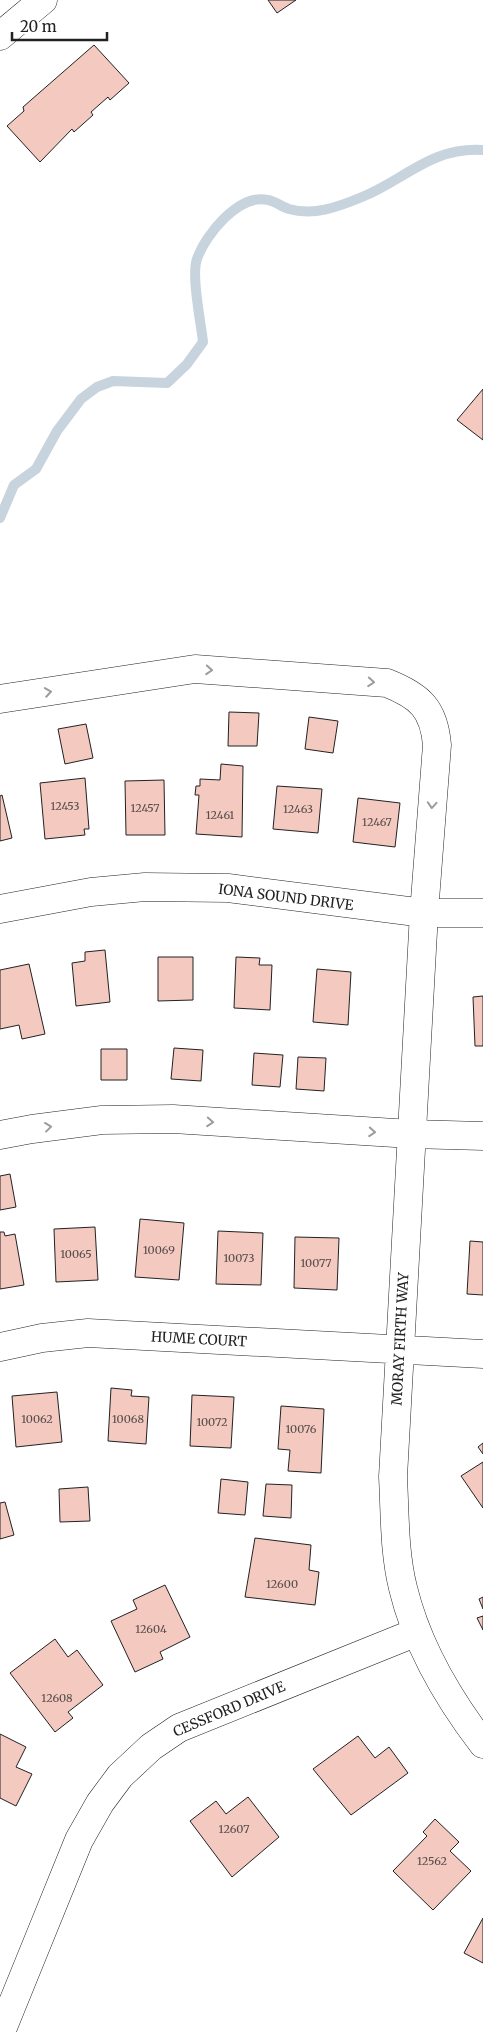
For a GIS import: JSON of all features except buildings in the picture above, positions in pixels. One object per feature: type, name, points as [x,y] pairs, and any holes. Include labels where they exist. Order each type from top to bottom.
[{"type":"street","points":[[0,36],[42,0]]},
{"type":"street","name":"MORAY FIRTH WAY","points":[[0,699],[195,670],[388,683],[408,692],[425,706],[435,725],[437,745],[424,913],[393,1478],[396,1552],[403,1588],[417,1632],[429,1660],[455,1708],[483,1744]]},
{"type":"street","name":"IONA SOUND DRIVE","points":[[0,909],[91,892],[146,887],[228,888],[424,913],[483,913]]},
{"type":"street","points":[[0,1135],[32,1128],[102,1120],[164,1119],[412,1134],[483,1136]]},
{"type":"street","name":"HUME COURT","points":[[0,1347],[42,1338],[88,1333],[483,1354]]},
{"type":"street","name":"CESSFORD DRIVE","points":[[1,2032],[79,1840],[100,1803],[126,1770],[151,1747],[179,1728],[417,1632]]},
{"type":"waterway","points":[[0,518],[14,485],[36,469],[57,431],[81,399],[97,387],[113,381],[167,383],[187,364],[203,342],[195,276],[197,259],[201,249],[215,228],[235,209],[257,200],[268,200],[298,211],[317,211],[335,207],[377,190],[419,166],[449,153],[465,150],[483,150]]}]
